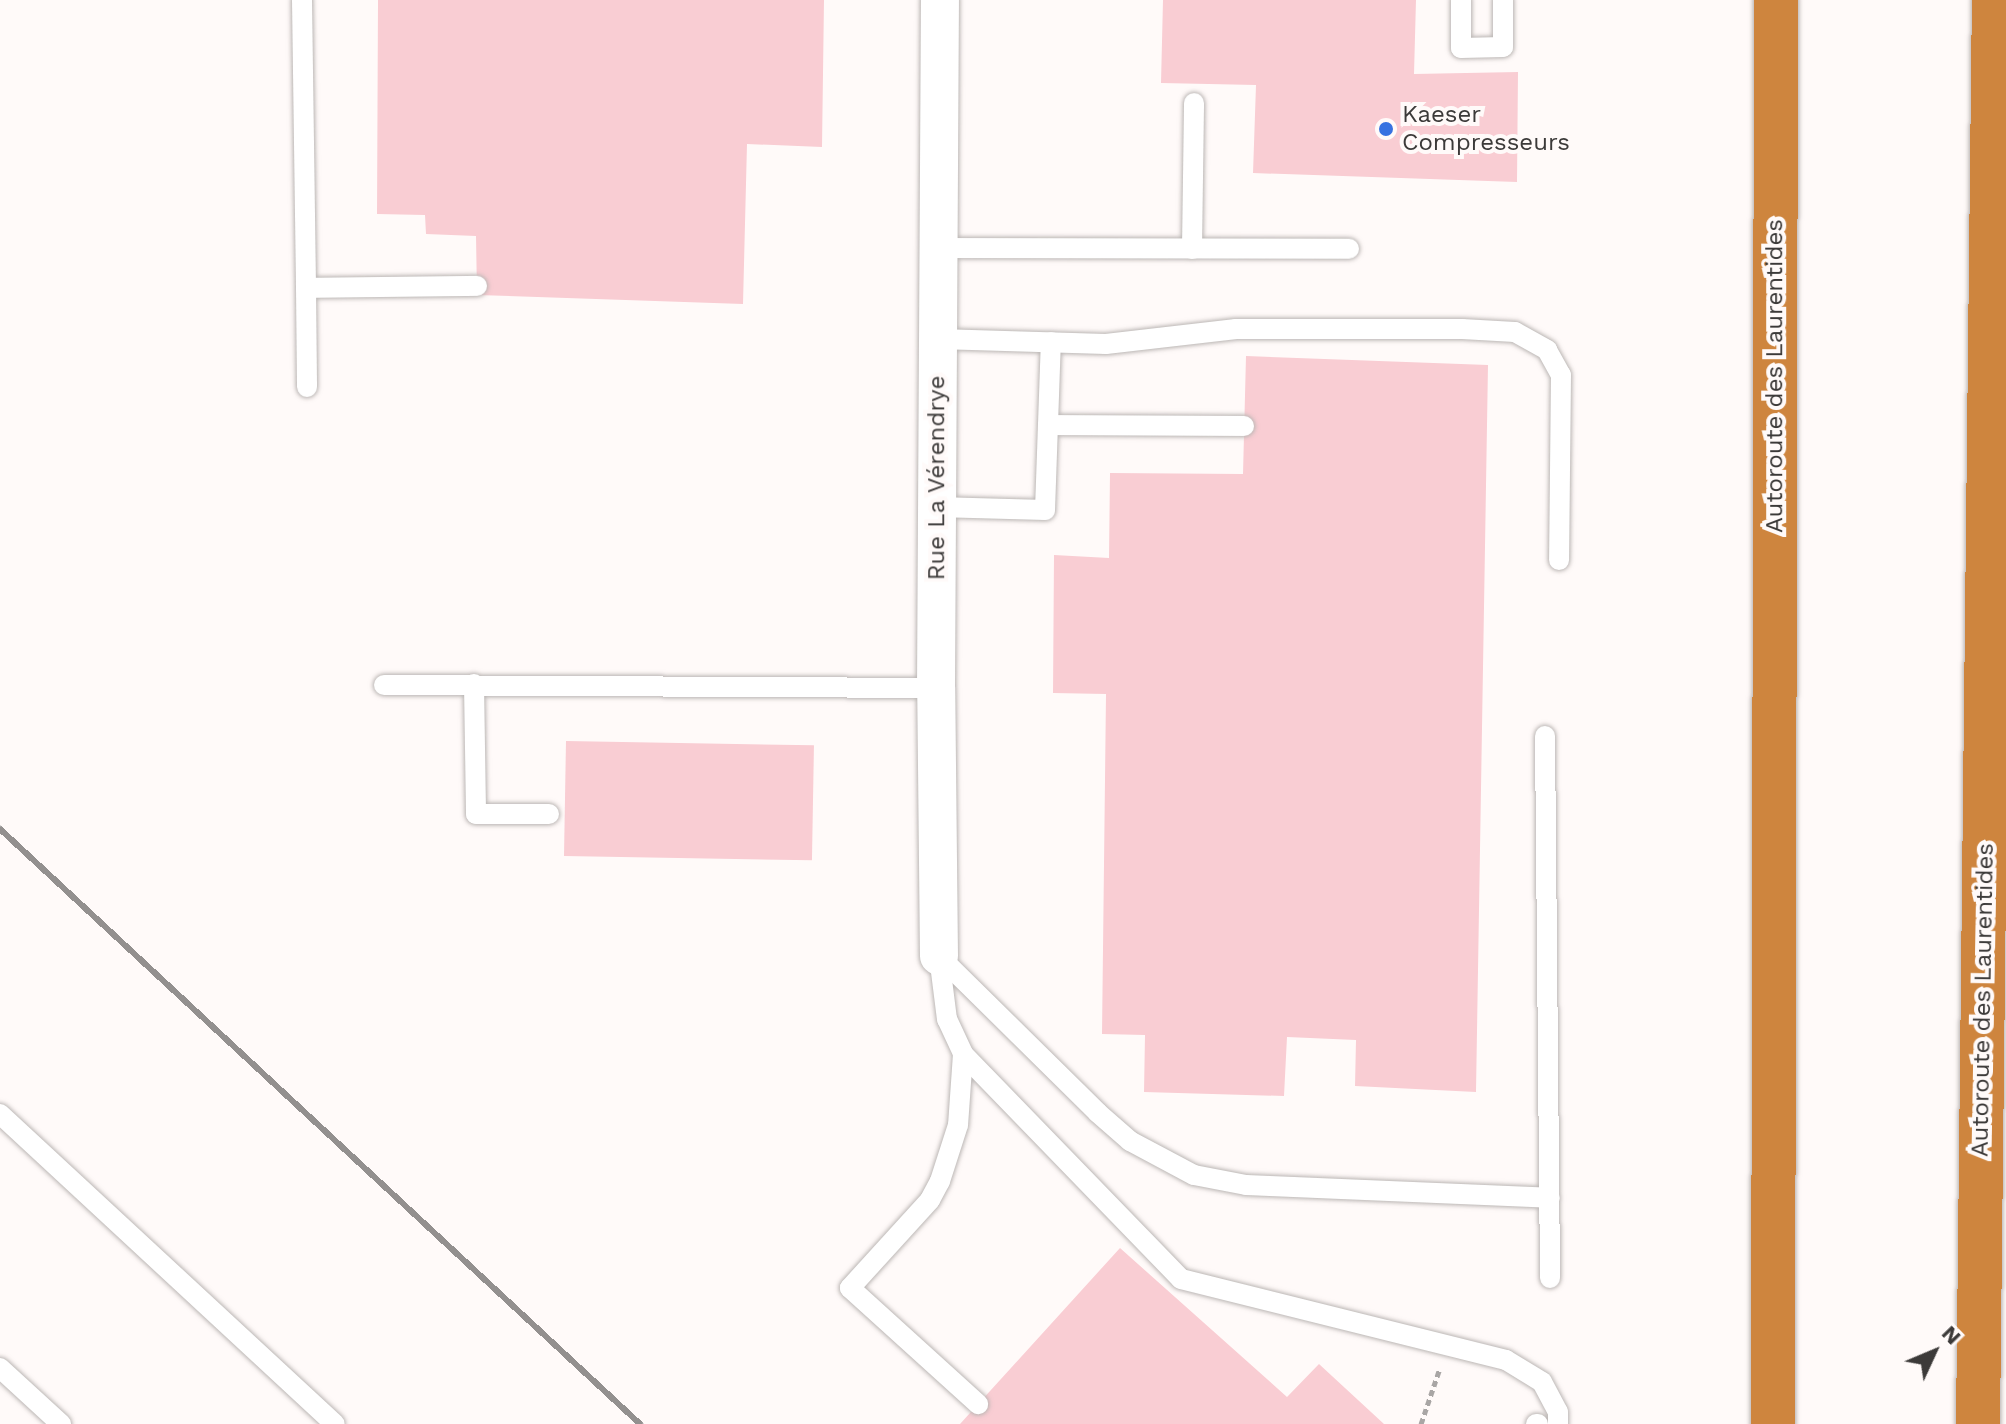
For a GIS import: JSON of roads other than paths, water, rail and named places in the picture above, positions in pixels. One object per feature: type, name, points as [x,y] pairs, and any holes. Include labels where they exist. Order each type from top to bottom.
[{"type":"highway","name":"Autoroute des Laurentides","points":[[1773,1424],[1776,0]]},
{"type":"highway","name":"Autoroute des Laurentides","points":[[1978,1424],[1994,0]]},
{"type":"street","name":"Rue La Vérendrye","points":[[939,956],[936,688],[940,0]]},
{"type":"lane","points":[[302,0],[307,387]]},
{"type":"lane","points":[[1461,0],[1461,48],[1503,47],[1503,0]]},
{"type":"lane","points":[[1192,249],[1194,103]]},
{"type":"lane","points":[[939,248],[1349,249]]},
{"type":"lane","points":[[306,288],[477,286]]},
{"type":"lane","points":[[938,339],[1106,344],[1236,329],[1462,329],[1515,332],[1547,350],[1561,375],[1559,560]]},
{"type":"lane","points":[[937,507],[1045,510],[1051,342]]},
{"type":"lane","points":[[1048,425],[1244,426]]},
{"type":"lane","points":[[474,684],[476,814],[549,814]]},
{"type":"lane","points":[[384,685],[936,688]]},
{"type":"lane","points":[[1545,736],[1550,1278]]},
{"type":"lane","points":[[939,956],[947,1019],[963,1054],[1181,1279],[1506,1360],[1542,1382],[1558,1412],[1558,1424]]},
{"type":"lane","points":[[939,956],[1130,1141],[1194,1175],[1246,1185],[1550,1198]]},
{"type":"lane","points":[[963,1054],[958,1125],[940,1181],[930,1200],[850,1288],[978,1404]]},
{"type":"lane","points":[[0,1114],[335,1424]]},
{"type":"lane","points":[[0,1368],[61,1424]]},
{"type":"railway","points":[[0,829],[640,1424]]},
{"type":"place","name":"Kaeser Compresseurs","points":[[1386,129]]}]
